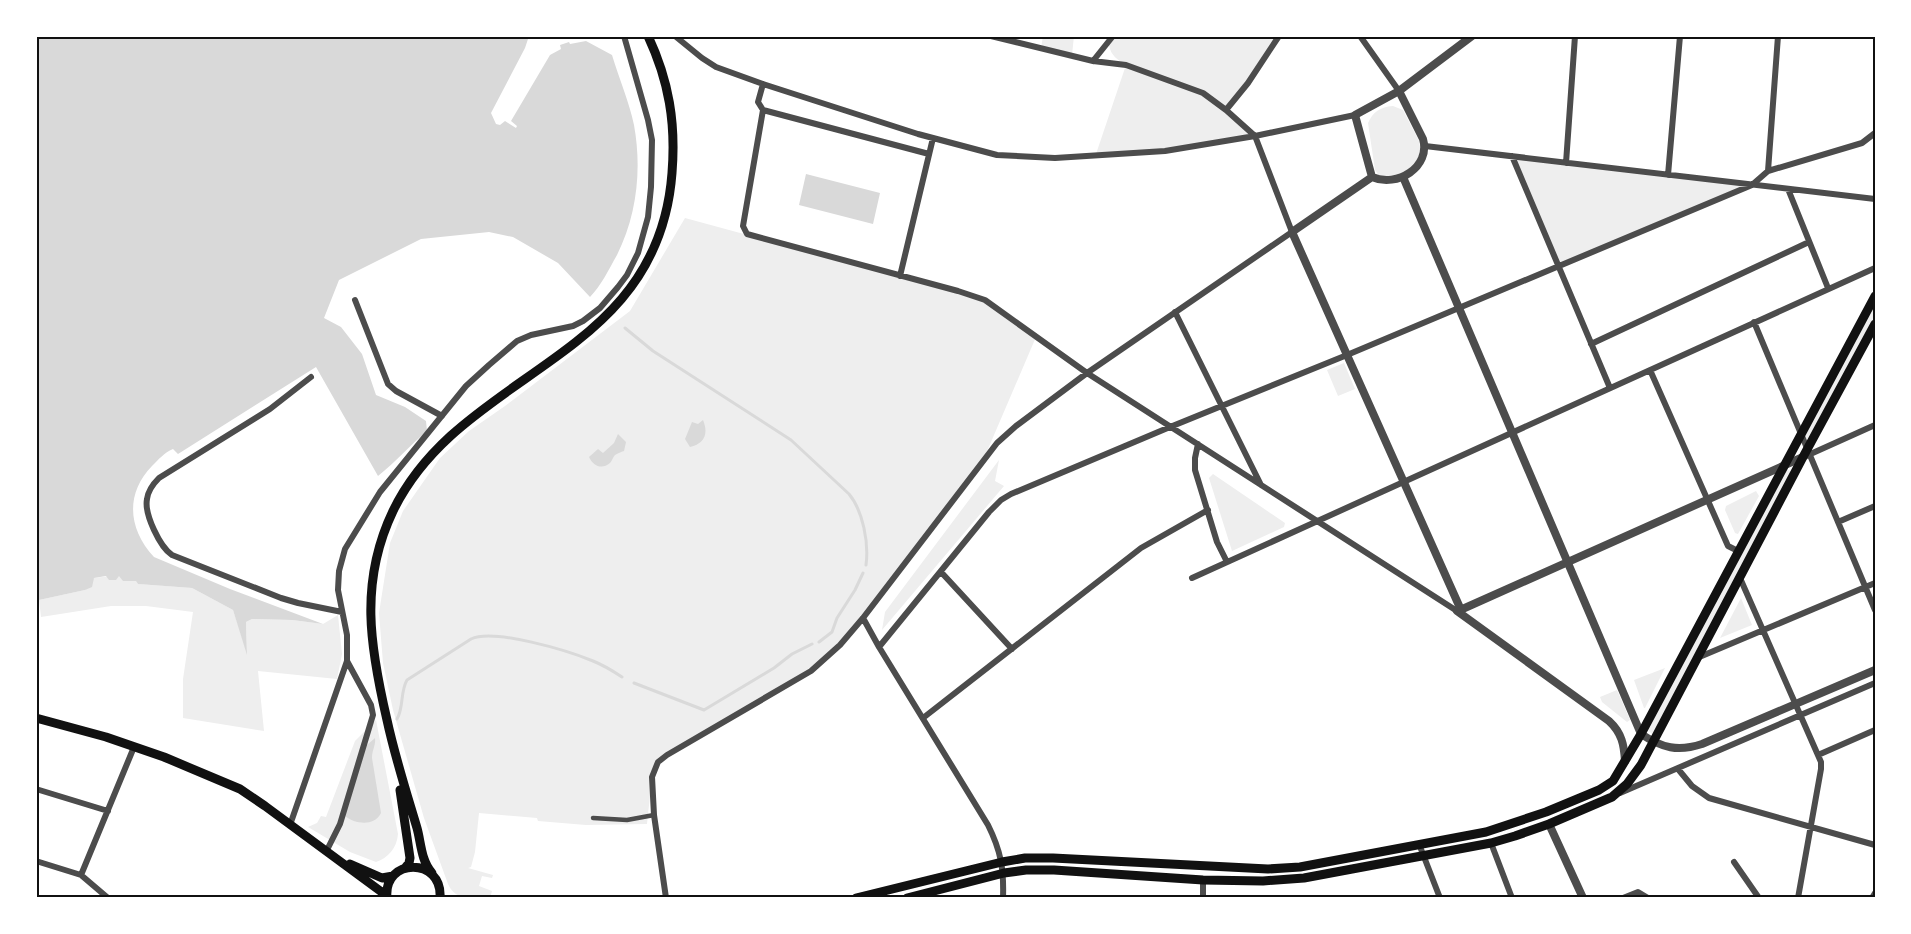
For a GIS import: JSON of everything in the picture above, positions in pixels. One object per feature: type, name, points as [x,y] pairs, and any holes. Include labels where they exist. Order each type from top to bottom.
[{"type":"main road","points":[[329,854],[382,878],[393,876],[405,868],[410,858],[397,767],[376,670],[371,632],[372,584],[376,558],[393,512],[409,484],[444,442],[564,352],[598,325],[616,307],[637,278],[658,236],[671,183],[672,120],[659,60],[648,36]]},
{"type":"main road","points":[[856,898],[1025,858],[1268,869],[1300,867],[1486,832],[1546,812],[1607,786],[1617,776],[1641,734],[1875,296]]},
{"type":"main road","points":[[908,898],[1004,873],[1026,870],[1203,880],[1263,881],[1304,878],[1491,843],[1549,824],[1612,797],[1631,780],[1653,742],[1875,324]]},
{"type":"main road","points":[[36,718],[106,737],[240,789],[383,893],[386,898]]},
{"type":"main road","points":[[397,767],[426,866],[439,885],[441,896]]},
{"type":"main road","points":[[405,868],[419,867],[432,873]]},
{"type":"main road","points":[[386,898],[387,888],[393,876]]},
{"type":"street","points":[[290,825],[347,661],[347,635],[338,590],[345,549],[380,492],[466,386],[517,340],[573,326],[593,314],[627,275],[638,253],[649,209],[652,140],[624,36]]},
{"type":"street","points":[[675,36],[708,62],[763,84],[933,138],[997,154],[1055,158],[1165,151],[1255,136],[1355,115],[1399,91],[1472,36]]},
{"type":"street","points":[[991,36],[1093,61],[1126,65],[1203,93],[1255,136],[1292,232],[1459,611]]},
{"type":"street","points":[[1093,61],[1113,36]]},
{"type":"street","points":[[1226,110],[1248,83],[1279,36]]},
{"type":"street","points":[[666,898],[654,815],[652,777],[658,762],[667,754],[811,671],[840,645],[997,443],[1016,426],[1086,373],[1372,177],[1387,180],[1403,177],[1418,165],[1424,154],[1423,138],[1399,91],[1360,36]]},
{"type":"street","points":[[1566,163],[1575,36]]},
{"type":"street","points":[[1668,175],[1680,36]]},
{"type":"street","points":[[1768,171],[1778,36]]},
{"type":"street","points":[[763,84],[758,102],[763,110],[742,226],[747,234],[985,300],[1086,373],[1459,611],[1609,721],[1621,736],[1625,763]]},
{"type":"street","points":[[763,110],[929,154]]},
{"type":"street","points":[[1355,115],[1372,177]]},
{"type":"street","points":[[879,647],[1001,500],[1011,494],[1752,185],[1768,171],[1862,143],[1875,133]]},
{"type":"street","points":[[900,276],[933,138]]},
{"type":"street","points":[[1425,146],[1875,199]]},
{"type":"street","points":[[1512,156],[1610,388]]},
{"type":"street","points":[[1403,177],[1641,734],[1653,742],[1670,748],[1689,748],[1875,670]]},
{"type":"street","points":[[1788,189],[1828,288]]},
{"type":"street","points":[[1591,344],[1809,242]]},
{"type":"street","points":[[1192,578],[1875,268]]},
{"type":"street","points":[[355,300],[388,384],[396,391],[442,416]]},
{"type":"street","points":[[1175,312],[1262,485]]},
{"type":"street","points":[[1754,322],[1801,434],[1806,453],[1875,610]]},
{"type":"street","points":[[1650,370],[1728,546],[1738,551]]},
{"type":"street","points":[[311,377],[270,409],[159,478],[151,486],[147,498],[148,514],[162,545],[172,555],[282,598],[342,612]]},
{"type":"street","points":[[1459,611],[1783,466],[1806,453],[1875,425]]},
{"type":"street","points":[[1198,444],[1195,470],[1217,542],[1227,562]]},
{"type":"street","points":[[1838,522],[1875,506]]},
{"type":"street","points":[[923,718],[1141,548],[1208,510]]},
{"type":"street","points":[[941,572],[1012,649]]},
{"type":"street","points":[[1739,578],[1818,755],[1821,769],[1798,898]]},
{"type":"street","points":[[1697,658],[1875,583]]},
{"type":"street","points":[[863,618],[998,844],[1004,873],[1003,898]]},
{"type":"street","points":[[329,854],[373,716],[371,705],[347,661]]},
{"type":"street","points":[[1612,797],[1875,683]]},
{"type":"street","points":[[1818,755],[1875,730]]},
{"type":"street","points":[[81,875],[134,747]]},
{"type":"street","points":[[1678,769],[1692,786],[1709,798],[1875,845]]},
{"type":"street","points":[[36,789],[108,811]]},
{"type":"street","points":[[593,818],[627,820],[654,815]]},
{"type":"street","points":[[1549,824],[1583,898]]},
{"type":"street","points":[[1491,843],[1512,898]]},
{"type":"street","points":[[1419,844],[1440,898]]},
{"type":"street","points":[[36,861],[81,875],[108,898]]},
{"type":"street","points":[[1734,862],[1758,898]]},
{"type":"street","points":[[1203,880],[1203,898]]},
{"type":"street","points":[[1623,898],[1638,892],[1648,898]]},
{"type":"street","points":[[1872,898],[1875,893]]},
{"type":"shaded area","points":[[36,36],[529,36],[491,113],[496,124],[500,125],[505,121],[516,128],[517,126],[511,121],[550,55],[561,49],[560,45],[586,41],[612,55],[634,125],[638,158],[636,192],[624,240],[605,277],[590,297],[558,263],[513,237],[489,232],[421,239],[339,280],[324,318],[341,327],[362,354],[376,395],[405,407],[426,421],[427,431],[385,471],[378,476],[316,367],[178,454],[173,449],[167,452],[152,466],[137,488],[133,512],[135,523],[145,546],[154,557],[323,624],[292,620],[252,619],[246,622],[247,655],[233,610],[192,588],[138,584],[136,581],[123,581],[119,576],[116,580],[109,580],[106,576],[94,578],[92,587],[85,590],[39,600],[36,597]]},
{"type":"shaded area","points":[[1043,36],[1074,36],[1072,55],[1041,48]]},
{"type":"shaded area","points":[[1117,36],[1138,36],[1143,39],[1156,36],[1279,36],[1226,110],[1255,136],[1165,151],[1095,157],[1126,65],[1115,57],[1110,49],[1109,45]]},
{"type":"shaded area","points":[[1393,106],[1403,110],[1419,141],[1421,154],[1412,169],[1397,177],[1380,177],[1375,170],[1368,123],[1378,111]]},
{"type":"shaded area","points":[[1512,156],[1752,185],[1558,266]]},
{"type":"shaded area","points":[[806,174],[880,193],[873,224],[799,205]]},
{"type":"shaded area","points":[[685,218],[985,300],[1036,337],[982,463],[863,618],[811,671],[658,762],[652,777],[647,824],[586,825],[479,813],[475,852],[471,867],[468,868],[493,875],[492,878],[482,876],[479,886],[492,891],[490,898],[466,898],[456,894],[448,884],[424,818],[393,710],[383,663],[379,613],[390,543],[403,511],[440,458],[469,431],[630,311]]},
{"type":"shaded area","points":[[1875,296],[1875,324],[1806,441],[1802,438]]},
{"type":"shaded area","points":[[1344,363],[1355,389],[1338,396],[1327,370]]},
{"type":"shaded area","points":[[703,420],[704,438],[690,447],[685,439],[692,422],[698,424]]},
{"type":"shaded area","points":[[618,434],[626,442],[624,451],[615,455],[607,465],[601,467],[595,465],[589,457],[598,449],[603,453],[614,443]]},
{"type":"shaded area","points":[[999,460],[995,481],[1004,486],[882,630],[885,612]]},
{"type":"shaded area","points":[[1785,468],[1790,471],[1791,479],[1653,735],[1645,727]]},
{"type":"shaded area","points":[[1213,474],[1285,523],[1284,527],[1232,551],[1209,478]]},
{"type":"shaded area","points":[[1756,491],[1759,496],[1738,534],[1735,533],[1725,510],[1726,506]]},
{"type":"shaded area","points":[[119,575],[136,580],[138,584],[192,588],[233,610],[247,652],[246,622],[252,619],[292,620],[323,624],[338,615],[342,654],[337,679],[258,671],[264,731],[183,718],[183,679],[193,612],[146,606],[111,606],[41,617],[39,600],[85,590],[94,578]]},
{"type":"shaded area","points":[[1741,598],[1752,625],[1720,638]]},
{"type":"shaded area","points":[[1665,668],[1645,708],[1644,708],[1634,680]]},
{"type":"shaded area","points":[[1617,690],[1630,720],[1627,722],[1602,702],[1600,697]]},
{"type":"shaded area","points":[[376,720],[398,834],[391,852],[376,862],[350,852],[308,827],[317,823],[321,816],[326,817],[355,741]]},
{"type":"shaded area","points":[[375,738],[372,758],[381,813],[374,820],[364,823],[345,816],[363,745],[367,745]]},
{"type":"waterway","points":[[625,328],[653,351],[791,440],[849,494],[858,509],[864,528],[867,547],[866,565]]},
{"type":"waterway","points":[[819,642],[832,632],[837,618],[863,573]]},
{"type":"waterway","points":[[397,719],[407,680],[471,639],[482,636],[513,638],[550,647],[593,661],[622,677]]},
{"type":"waterway","points":[[634,683],[704,710],[774,668],[792,654],[812,644]]}]
